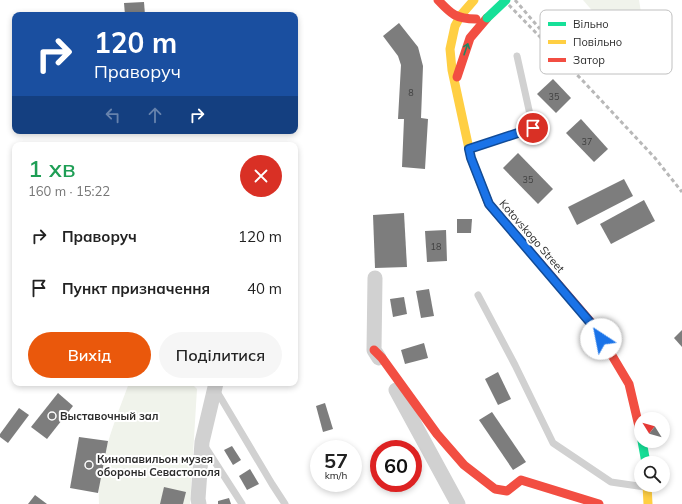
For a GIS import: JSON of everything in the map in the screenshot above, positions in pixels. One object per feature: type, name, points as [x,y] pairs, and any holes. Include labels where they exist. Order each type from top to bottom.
[{"type":"main road","points":[[432,0],[446,22],[452,38]]},
{"type":"main road","points":[[438,0],[452,15],[459,19],[487,18]]},
{"type":"main road","points":[[452,38],[459,19],[474,0]]},
{"type":"main road","points":[[454,84],[470,38],[487,18],[506,0]]},
{"type":"main road","name":"Kotovskogo Street","points":[[452,38],[450,60],[454,84],[471,158],[489,204],[594,327],[629,384],[636,412]]},
{"type":"main road","points":[[374,350],[382,358],[437,434],[464,465],[495,489],[507,491],[521,480],[599,504]]},
{"type":"main road","points":[[647,492],[648,504]]},
{"type":"street","points":[[375,278],[374,350],[458,504]]},
{"type":"street","points":[[199,504],[198,499],[202,442],[215,386]]},
{"type":"lane","points":[[469,149],[533,128],[517,56]]},
{"type":"lane","points":[[478,295],[515,365],[553,443],[611,482],[634,485]]},
{"type":"lane","points":[[216,386],[285,504]]},
{"type":"lane","points":[[202,442],[242,504]]},
{"type":"shaded area","points":[[583,0],[639,0],[641,10],[592,10]]},
{"type":"shaded area","points":[[128,386],[194,386],[197,389],[190,504],[99,504],[101,473],[113,427]]},
{"type":"building","points":[[144,2],[145,12],[125,12],[124,3]]},
{"type":"building","points":[[399,23],[418,47],[423,66],[421,118],[428,119],[425,169],[402,167],[404,119],[398,119],[401,65],[398,56],[383,36]]},
{"type":"building","points":[[553,79],[571,98],[556,113],[537,94]]},
{"type":"building","points":[[581,119],[608,149],[594,162],[566,133]]},
{"type":"building","points":[[518,153],[553,189],[538,204],[503,168]]},
{"type":"building","points":[[624,179],[633,196],[577,225],[568,207]]},
{"type":"building","points":[[644,200],[655,221],[611,244],[600,224]]},
{"type":"building","points":[[404,213],[407,267],[375,268],[373,215]]},
{"type":"building","points":[[457,219],[472,219],[471,233],[457,233]]},
{"type":"building","points":[[446,230],[447,261],[427,262],[425,231]]},
{"type":"building","points":[[429,289],[434,316],[421,318],[416,291]]},
{"type":"building","points":[[404,297],[407,314],[393,317],[390,299]]},
{"type":"building","points":[[682,330],[682,347],[674,338]]},
{"type":"building","points":[[424,343],[428,358],[405,364],[401,350]]},
{"type":"building","points":[[498,372],[511,399],[498,405],[485,379]]},
{"type":"building","name":"Выставочный зал","points":[[58,393],[73,406],[47,439],[31,427]]},
{"type":"building","points":[[325,403],[333,429],[323,432],[316,406]]},
{"type":"building","points":[[19,408],[29,415],[8,443],[0,437],[0,434]]},
{"type":"building","points":[[492,412],[526,462],[513,470],[479,420]]},
{"type":"building","name":"Кинопавильон музея обороны Севастополя","points":[[79,437],[108,441],[98,493],[70,488]]},
{"type":"building","points":[[232,446],[241,460],[233,465],[224,450]]},
{"type":"building","points":[[250,469],[259,484],[247,490],[239,476]]},
{"type":"building","points":[[164,487],[186,492],[183,504],[160,504]]},
{"type":"building","points":[[35,495],[47,504],[28,504]]},
{"type":"building","points":[[229,498],[231,504],[218,504],[218,501]]},
{"type":"railway","points":[[504,0],[540,37]]},
{"type":"railway","points":[[515,0],[540,29]]},
{"type":"railway","points":[[576,74],[655,158],[682,192]]},
{"type":"traffic: fast","points":[[487,18],[506,0]]},
{"type":"traffic: fast","points":[[643,448],[645,456]]},
{"type":"traffic: slow","points":[[474,0],[461,15],[455,26],[450,49],[452,70],[471,158],[487,199]]},
{"type":"traffic: slow","points":[[647,492],[648,504]]},
{"type":"traffic: jam","points":[[438,0],[454,15],[463,18],[476,19]]},
{"type":"traffic: jam","points":[[457,77],[470,38],[487,18]]},
{"type":"traffic: jam","points":[[487,199],[489,204],[595,327],[629,384],[636,412]]},
{"type":"traffic: jam","points":[[374,350],[382,358],[437,434],[464,465],[495,489],[507,491],[521,480],[599,504]]},
{"type":"place","name":"Выставочный зал","points":[[52,416]]},
{"type":"place","name":"Кинопавильон музея обороны Севастополя","points":[[89,465]]},
{"type":"route","points":[[533,128],[469,149],[471,158],[489,204],[594,327],[601,339]]}]
